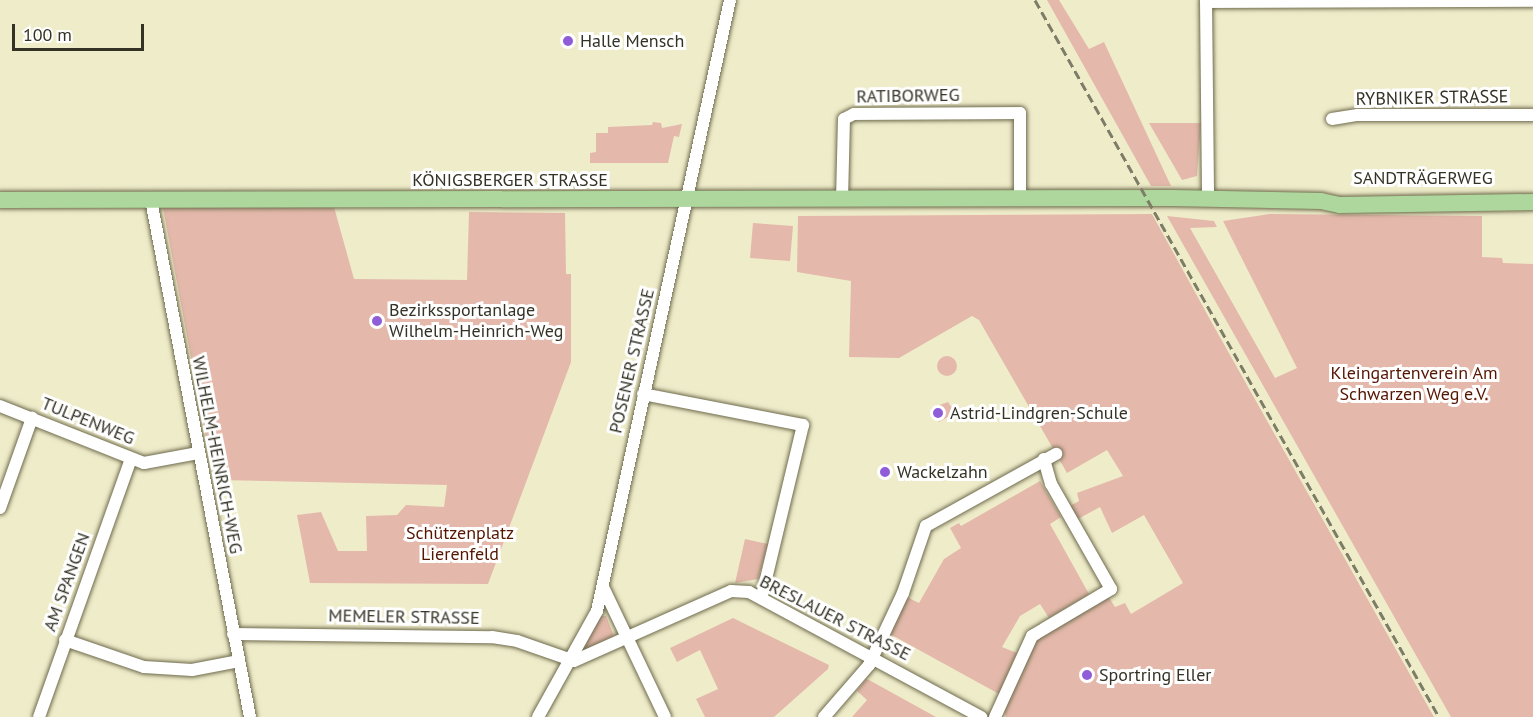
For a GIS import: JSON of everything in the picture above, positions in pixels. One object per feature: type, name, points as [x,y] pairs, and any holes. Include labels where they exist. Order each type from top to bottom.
[{"type":"main road","name":"SANDTRÄGERWEG","points":[[1170,198],[1321,201],[1338,197],[1500,198],[1529,202]]},
{"type":"main road","name":"KÖNIGSBERGER STRASSE","points":[[0,200],[1170,198]]},
{"type":"street","name":"POSENER STRASSE","points":[[538,717],[597,611],[729,0]]},
{"type":"street","points":[[1208,198],[1206,1],[1533,1]]},
{"type":"street","name":"RATIBORWEG","points":[[842,200],[848,114],[1020,113],[1020,200]]},
{"type":"street","name":"RYBNIKER STRASSE","points":[[1332,119],[1358,115],[1533,115]]},
{"type":"street","name":"WILHELM-HEINRICH-WEG","points":[[151,200],[250,717]]},
{"type":"street","points":[[643,394],[803,425],[762,596]]},
{"type":"street","name":"TULPENWEG","points":[[0,406],[144,463],[198,453]]},
{"type":"street","points":[[0,508],[32,418]]},
{"type":"street","points":[[825,717],[852,689],[869,665],[870,656],[903,595],[926,526],[1050,456],[1051,484],[1111,589],[1032,636],[995,717]]},
{"type":"street","name":"AM SPANGEN","points":[[39,717],[131,459]]},
{"type":"street","points":[[602,580],[624,639],[664,717]]},
{"type":"street","name":"BRESLAUER STRASSE","points":[[569,661],[730,591],[762,596],[981,717]]},
{"type":"street","name":"MEMELER STRASSE","points":[[233,634],[492,637],[518,641],[569,661]]},
{"type":"street","points":[[65,640],[144,667],[192,670],[239,661]]},
{"type":"green space","points":[[1047,0],[1059,0],[1089,49],[1104,42],[1171,186],[1151,186]]},
{"type":"green space","points":[[653,122],[661,123],[662,128],[682,124],[679,137],[674,136],[668,163],[590,163],[590,153],[596,152],[596,133],[608,133],[608,127],[652,125]]},
{"type":"green space","points":[[1149,123],[1201,123],[1197,176],[1182,180]]},
{"type":"green space","name":"Bezirkssportanlage Wilhelm-Heinrich-Weg","points":[[334,207],[354,279],[467,280],[469,212],[565,213],[566,274],[571,274],[571,362],[488,584],[310,583],[297,515],[321,512],[338,551],[367,551],[366,516],[397,515],[406,505],[444,507],[447,485],[218,480],[207,443],[163,208]]},
{"type":"green space","points":[[1152,214],[1434,717],[1006,717],[1004,711],[1035,639],[1108,596],[1115,607],[1125,603],[1131,614],[1183,583],[1144,515],[1112,533],[1100,507],[1078,519],[1070,506],[1079,501],[1077,493],[1123,476],[1107,450],[1067,473],[979,320],[972,316],[899,358],[849,357],[851,281],[797,272],[798,216]]},
{"type":"green space","name":"Kleingartenverein Am Schwarzen Weg e.V.","points":[[1270,214],[1482,216],[1482,257],[1502,258],[1503,263],[1533,264],[1533,717],[1451,717],[1167,216],[1214,221],[1217,227],[1190,228],[1275,378],[1297,368],[1223,221]]},
{"type":"green space","points":[[753,223],[793,226],[790,261],[750,258]]},
{"type":"green space","points":[[947,356],[954,359],[957,366],[954,373],[947,376],[940,373],[937,366],[940,359]]},
{"type":"green space","points":[[948,402],[955,413],[939,422],[931,408]]},
{"type":"green space","points":[[1040,481],[1061,517],[1050,524],[1089,594],[1049,618],[1040,604],[1020,616],[1002,647],[1017,653],[999,694],[890,634],[907,597],[919,603],[944,559],[961,548],[950,528],[959,523],[961,526]]},
{"type":"green space","points":[[745,539],[768,544],[758,579],[735,583]]},
{"type":"green space","points":[[601,616],[606,616],[614,636],[586,650],[585,644]]},
{"type":"green space","points":[[733,618],[829,665],[828,669],[774,717],[705,717],[696,699],[718,689],[700,650],[677,662],[670,648]]},
{"type":"green space","points":[[866,679],[936,717],[852,717],[867,700],[857,691]]},
{"type":"railway","points":[[1035,0],[1439,717]]},
{"type":"place","name":"Halle Mensch","points":[[568,41]]},
{"type":"place","name":"Bezirkssportanlage Wilhelm-Heinrich-Weg","points":[[377,321]]},
{"type":"place","name":"Astrid-Lindgren-Schule","points":[[938,413]]},
{"type":"place","name":"Wackelzahn","points":[[885,472]]},
{"type":"place","name":"Sportring Eller","points":[[1087,675]]},
{"type":"park label","name":"Schützenplatz Lierenfeld","points":[[460,544]]}]
